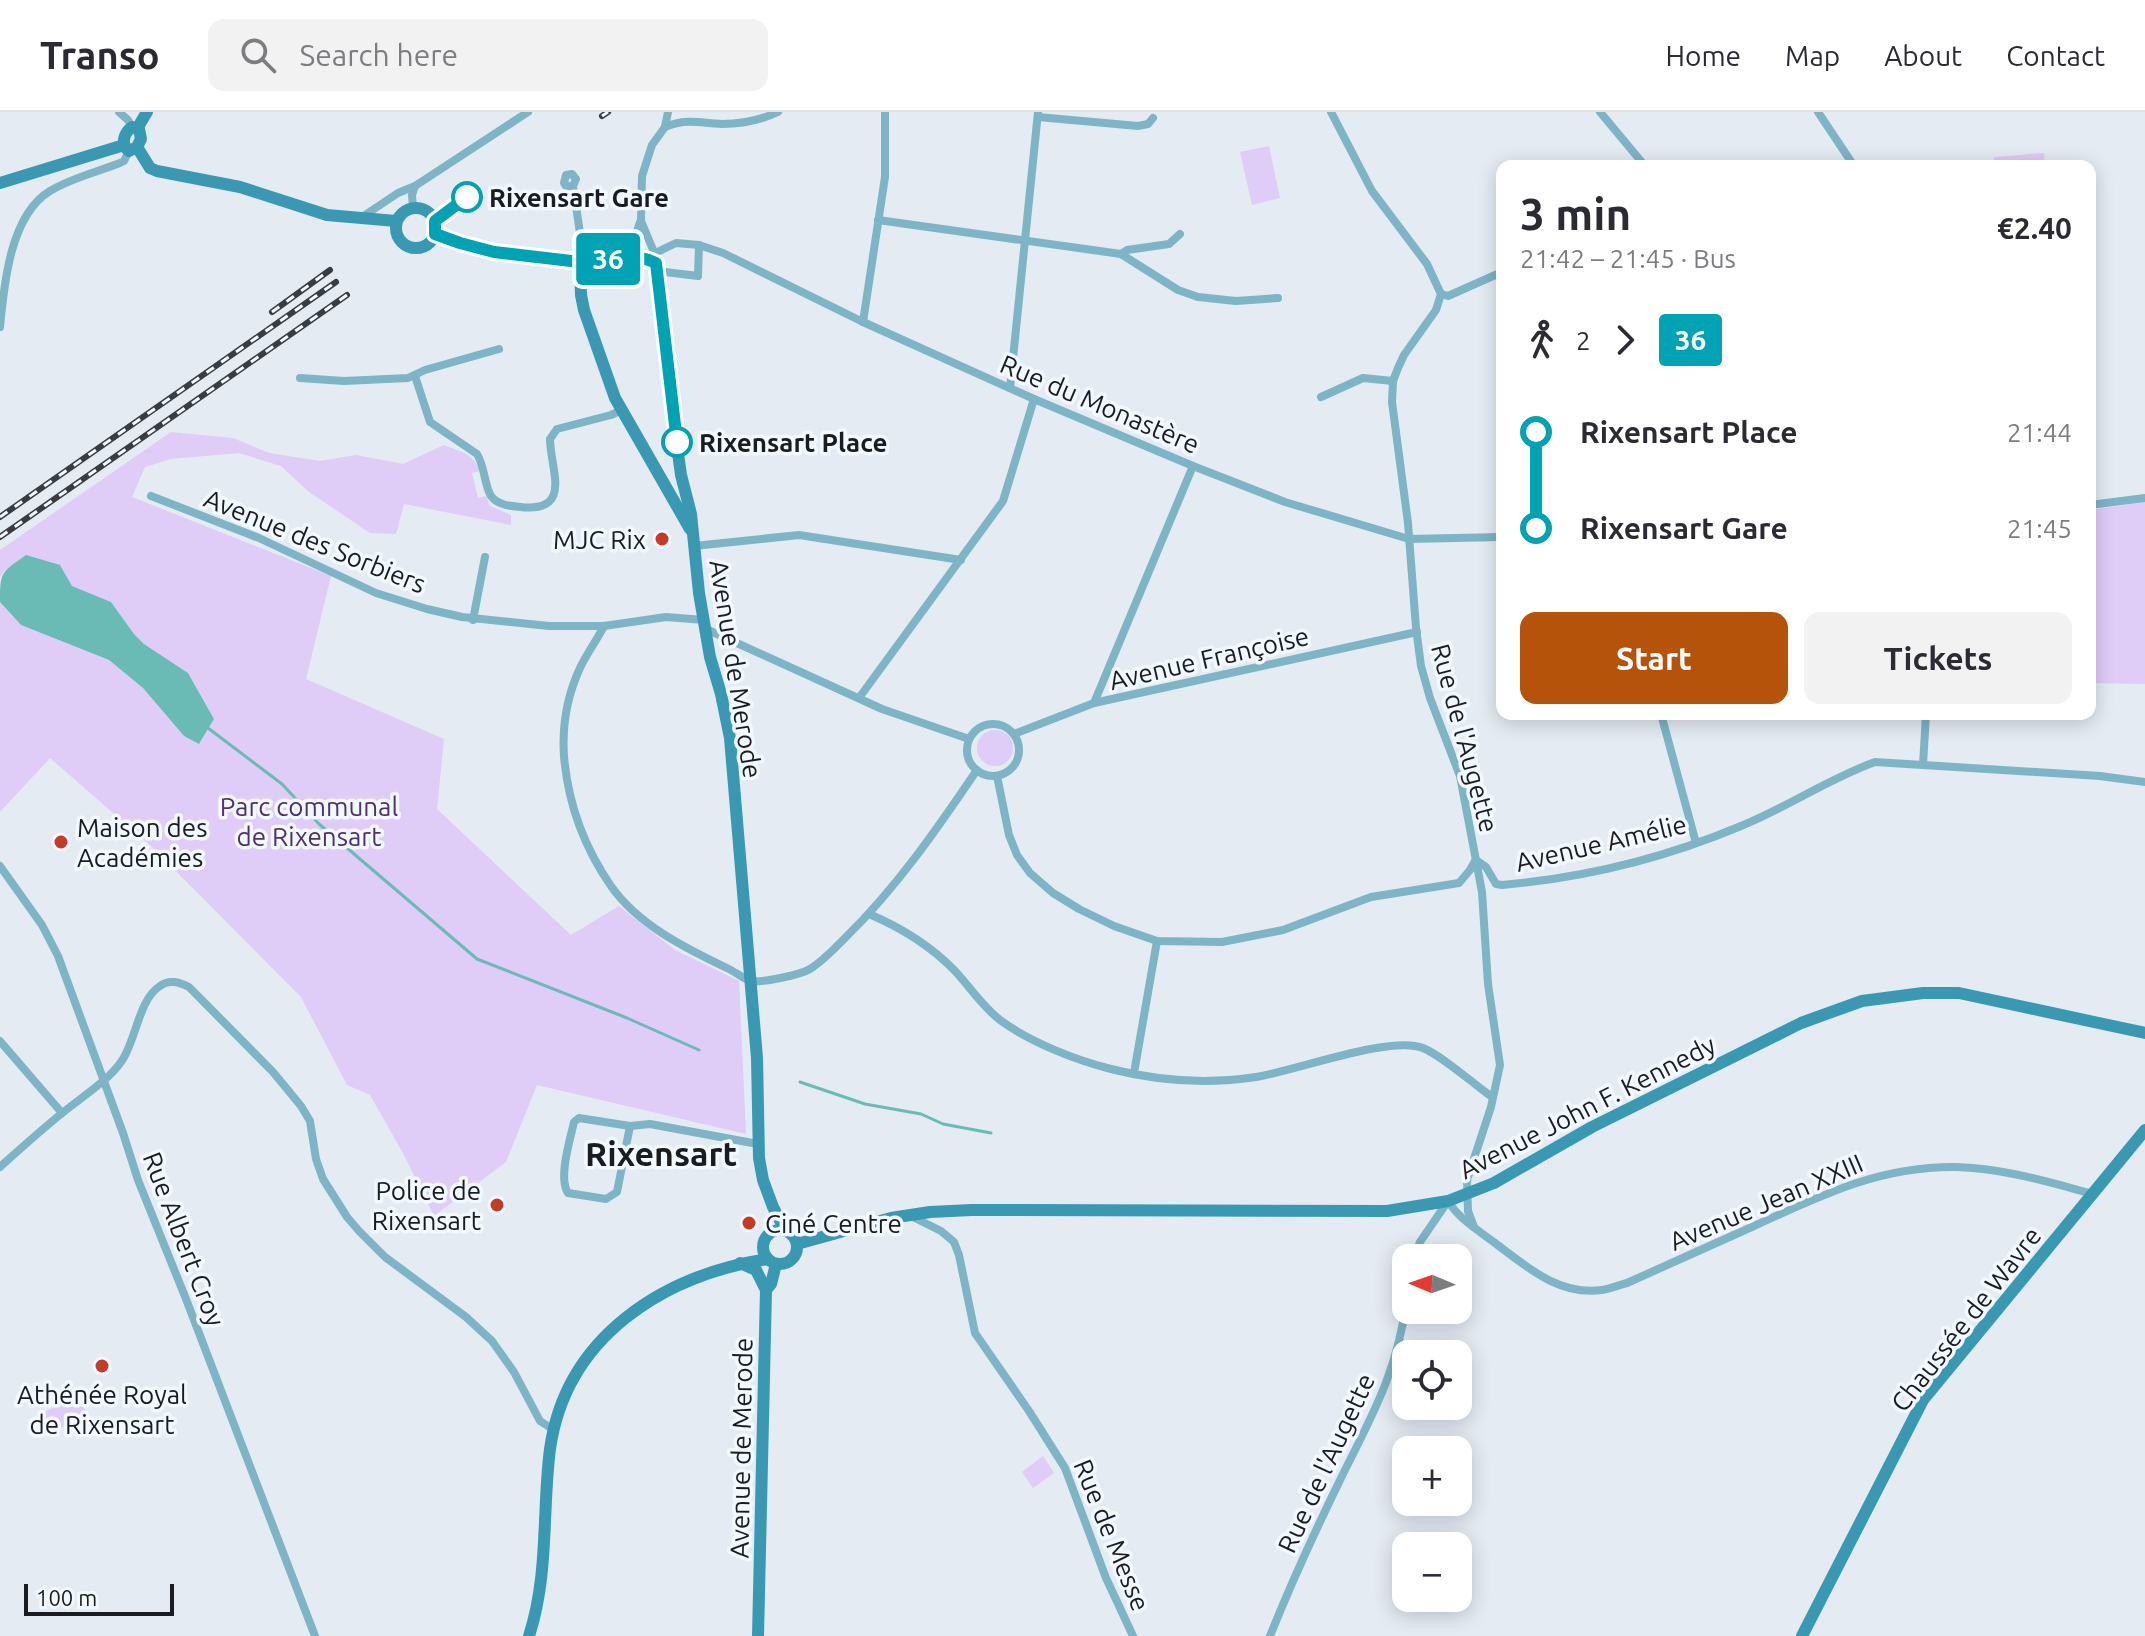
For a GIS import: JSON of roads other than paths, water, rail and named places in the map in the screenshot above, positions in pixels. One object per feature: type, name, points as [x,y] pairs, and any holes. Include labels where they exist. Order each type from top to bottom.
[{"type":"street","points":[[119,112],[135,127]]},
{"type":"street","points":[[147,112],[124,137],[130,148],[150,168],[240,187],[317,212],[396,221]]},
{"type":"street","points":[[361,217],[415,186],[514,116],[528,112]]},
{"type":"street","points":[[651,255],[641,221],[642,176],[652,145],[665,127],[668,112]]},
{"type":"street","points":[[665,127],[684,121],[732,124],[778,112]]},
{"type":"street","points":[[863,322],[885,177],[885,112]]},
{"type":"street","points":[[1331,112],[1372,191],[1427,264],[1441,294],[1448,296],[1496,275]]},
{"type":"street","points":[[1600,112],[1640,160]]},
{"type":"street","points":[[1818,112],[1850,160]]},
{"type":"street","points":[[1010,388],[1038,114],[1138,126],[1151,123],[1153,118]]},
{"type":"street","points":[[0,183],[130,148]]},
{"type":"street","points":[[0,327],[9,261],[35,203],[50,191],[124,161],[130,148]]},
{"type":"street","points":[[413,207],[415,186]]},
{"type":"street","points":[[573,186],[584,310],[622,410],[692,531]]},
{"type":"street","points":[[413,207],[432,215],[436,228],[431,241],[425,246],[411,248],[398,239],[396,221],[413,207]]},
{"type":"street","points":[[878,220],[1121,254],[1178,290],[1198,297],[1236,301],[1278,298]]},
{"type":"street","points":[[626,257],[641,221]]},
{"type":"street","points":[[435,234],[494,252],[582,261],[651,255],[676,243],[699,245],[698,276],[657,271]]},
{"type":"street","points":[[1121,254],[1127,250],[1169,244],[1180,234]]},
{"type":"street","name":"Rue du Monastère","points":[[699,245],[723,253],[863,322],[1034,399],[1285,502],[1409,539],[1496,537]]},
{"type":"street","name":"Avenue de Merode","points":[[651,255],[656,263],[670,395],[681,475],[691,514],[710,657],[730,738],[757,1058],[758,1144],[763,1180],[785,1230]]},
{"type":"street","name":"Rue de l'Augette","points":[[1441,294],[1440,304],[1404,355],[1393,381],[1392,402],[1421,666],[1460,776],[1482,892],[1488,984],[1500,1065],[1491,1107],[1467,1180],[1468,1195]]},
{"type":"street","points":[[300,378],[375,380],[415,376],[425,370],[499,349]]},
{"type":"street","points":[[415,376],[430,422],[477,454],[495,500],[519,507],[539,508],[547,504],[552,496],[556,479],[550,439],[557,429],[622,410]]},
{"type":"street","points":[[1321,397],[1366,377],[1393,381]]},
{"type":"street","points":[[859,698],[1003,501],[1034,399]]},
{"type":"street","points":[[1094,703],[1193,466]]},
{"type":"street","points":[[663,481],[674,481],[681,475]]},
{"type":"street","name":"Avenue des Sorbiers","points":[[151,496],[259,538],[376,593],[473,620],[549,626],[604,626],[666,617],[705,624]]},
{"type":"street","points":[[2096,504],[2145,498]]},
{"type":"street","points":[[694,546],[799,535],[961,560]]},
{"type":"street","points":[[473,620],[485,557]]},
{"type":"street","points":[[705,624],[791,669],[882,709],[969,739]]},
{"type":"street","points":[[604,626],[573,684],[564,728],[568,787],[585,843],[614,890],[641,917],[674,940],[750,981],[792,976],[810,969],[869,914],[913,862],[977,770]]},
{"type":"street","name":"Avenue Françoise","points":[[1014,734],[1094,703],[1417,632]]},
{"type":"street","points":[[1663,720],[1696,843]]},
{"type":"street","points":[[1926,720],[1923,765],[2100,776],[2145,782]]},
{"type":"street","points":[[993,724],[1004,726],[1014,734],[1017,760],[1012,767],[997,776],[977,770],[969,757],[969,739],[977,729],[993,724]]},
{"type":"street","name":"Avenue Amélie","points":[[1476,860],[1486,867],[1496,884],[1560,879],[1646,859],[1742,826],[1875,762],[1923,765]]},
{"type":"street","points":[[997,776],[1009,835],[1017,855],[1030,873],[1053,893],[1079,909],[1114,926],[1157,941],[1222,942],[1260,936],[1298,926],[1371,897],[1459,883],[1476,860]]},
{"type":"street","name":"Rue Albert Croy","points":[[0,866],[42,925],[58,956],[138,1180],[315,1636]]},
{"type":"street","points":[[869,914],[921,941],[956,972],[989,1010],[1030,1039],[1110,1069],[1172,1079],[1252,1078],[1404,1044],[1422,1048],[1436,1056],[1492,1097]]},
{"type":"street","points":[[1134,1073],[1157,941]]},
{"type":"street","points":[[0,1167],[121,1062],[153,992],[168,982],[179,982],[197,993],[301,1106],[310,1121],[320,1172],[359,1231],[385,1257],[463,1314],[492,1341],[514,1372],[540,1421],[554,1430]]},
{"type":"street","name":"Avenue John F. Kennedy","points":[[797,1244],[909,1215],[972,1210],[1387,1211],[1448,1201],[1510,1175],[1592,1127],[1801,1023],[1862,1001],[1923,993],[1959,993],[2145,1033]]},
{"type":"street","points":[[0,1041],[62,1113]]},
{"type":"street","points":[[630,1126],[617,1192],[606,1199],[568,1193],[564,1187],[564,1177],[574,1122],[579,1118],[630,1126],[650,1124],[758,1144]]},
{"type":"street","name":"Chaussée de Wavre","points":[[1802,1636],[1923,1400],[2145,1130]]},
{"type":"street","name":"Avenue Jean XXIII","points":[[1448,1201],[1462,1219],[1535,1273],[1554,1284],[1583,1291],[1602,1290],[1627,1283],[1837,1189],[1891,1173],[1927,1168],[1980,1168],[2026,1176],[2093,1194]]},
{"type":"street","points":[[1468,1195],[1468,1211],[1474,1227]]},
{"type":"street","points":[[1419,1244],[1448,1201]]},
{"type":"street","name":"Rue de Messe","points":[[909,1215],[941,1231],[954,1242],[975,1333],[1065,1468],[1106,1578],[1133,1636]]},
{"type":"street","points":[[529,1636],[540,1590],[548,1470],[554,1430],[564,1398],[581,1367],[604,1337],[627,1315],[653,1297],[681,1283],[740,1263],[772,1261],[784,1264],[794,1258],[797,1244],[785,1230],[771,1232],[763,1245],[764,1252],[772,1261]]},
{"type":"street","name":"Avenue de Merode","points":[[758,1636],[766,1290],[771,1284],[772,1261]]},
{"type":"street","points":[[740,1263],[756,1270],[766,1290]]},
{"type":"street","name":"Rue de l'Augette","points":[[1270,1636],[1379,1402],[1403,1324]]},
{"type":"waterway","points":[[208,728],[282,784],[319,824],[477,959],[699,1050]]},
{"type":"waterway","points":[[800,1082],[865,1104],[921,1114],[943,1124],[991,1133]]},
{"type":"railway","points":[[602,116],[608,112]]},
{"type":"railway","points":[[272,312],[330,270]]},
{"type":"railway","points":[[0,517],[336,282]]},
{"type":"railway","points":[[0,537],[347,295]]},
{"type":"place","name":"Rixensart Gare","points":[[467,197]]},
{"type":"place","name":"Rixensart Place","points":[[677,442]]},
{"type":"place","name":"MJC Rix","points":[[662,539]]},
{"type":"place","name":"Maison des Académies","points":[[61,842]]},
{"type":"place","name":"Police de Rixensart","points":[[497,1205]]},
{"type":"place","name":"Ciné Centre","points":[[749,1223]]},
{"type":"place","name":"Athénée Royal de Rixensart","points":[[102,1366]]},
{"type":"district","name":"Rixensart","points":[[661,1153]]},
{"type":"park label","name":"Parc communal de Rixensart","points":[[309,821]]}]
